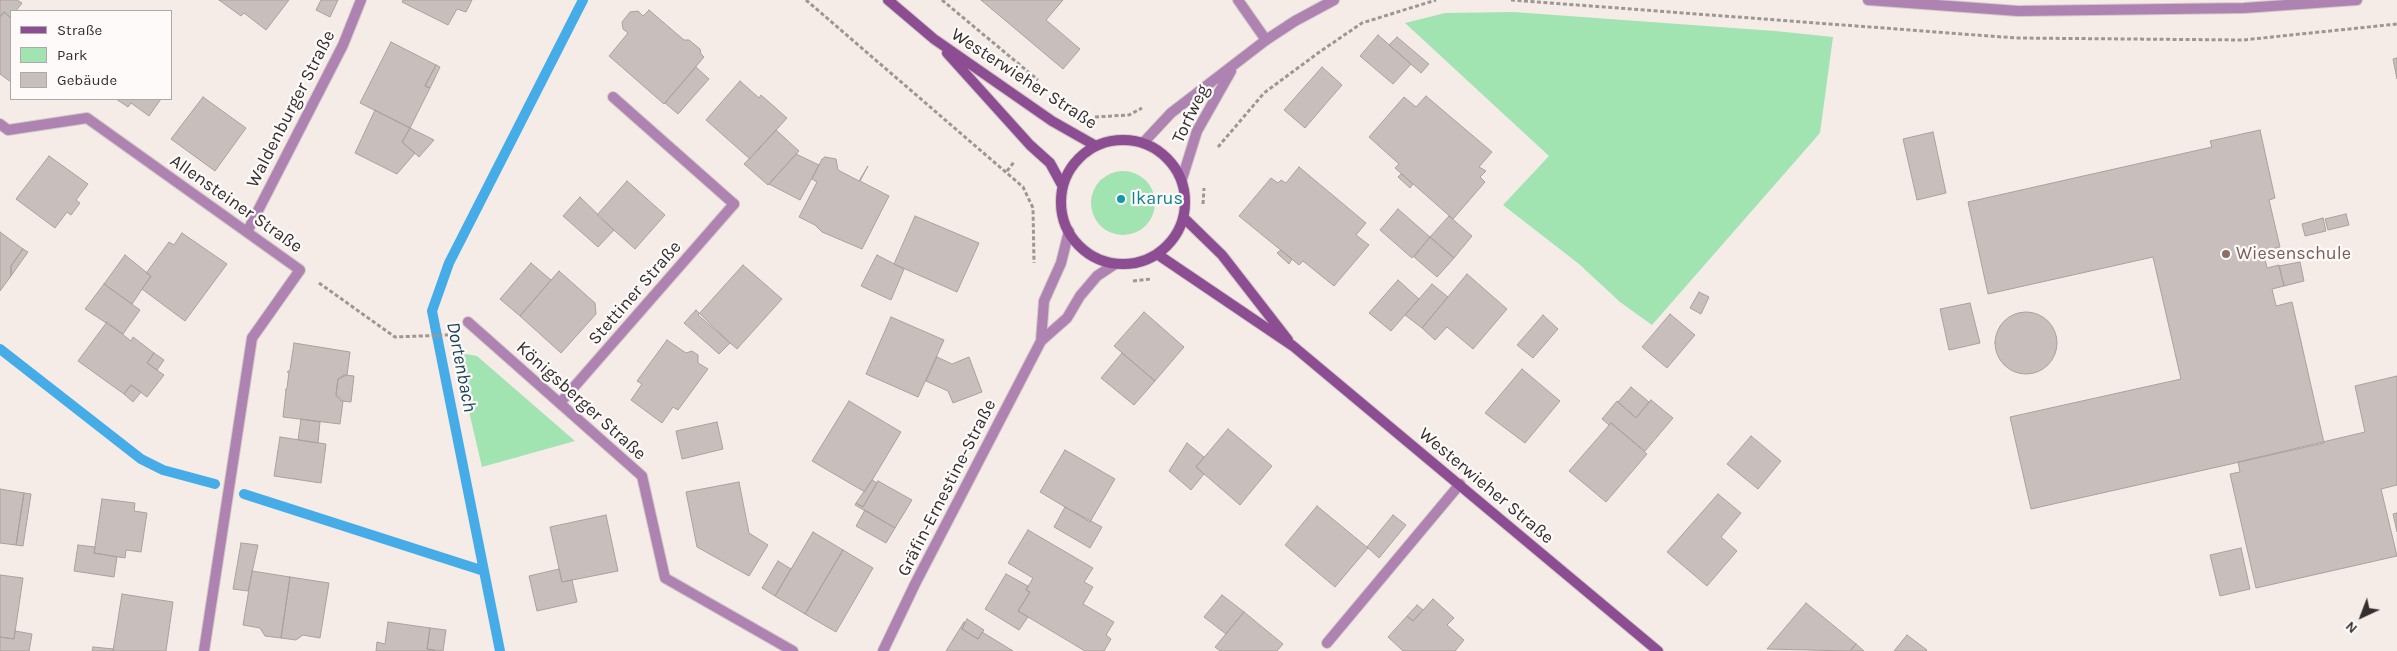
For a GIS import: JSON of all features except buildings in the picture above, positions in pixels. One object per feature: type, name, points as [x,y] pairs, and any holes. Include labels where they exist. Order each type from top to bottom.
[{"type":"main road","name":"Westerwieher Straße","points":[[888,0],[934,39],[1052,121],[1096,146]]},
{"type":"main road","name":"Westerwieher Straße","points":[[934,39],[1030,144],[1050,163],[1062,185]]},
{"type":"main road","points":[[1123,139],[1143,143],[1161,152],[1176,168],[1182,179],[1185,197],[1184,218],[1172,241],[1157,254],[1135,263],[1115,264],[1088,254],[1074,240],[1064,224],[1061,204],[1062,185],[1074,163],[1084,152],[1096,146],[1123,139]]},
{"type":"main road","name":"Westerwieher Straße","points":[[1184,218],[1222,255],[1293,346]]},
{"type":"main road","name":"Westerwieher Straße","points":[[1157,254],[1293,346],[1658,651]]},
{"type":"street","name":"Waldenburger Straße","points":[[248,232],[343,45],[362,0]]},
{"type":"street","points":[[1238,0],[1266,40]]},
{"type":"street","name":"Torfweg","points":[[1143,143],[1171,113],[1266,40],[1334,0]]},
{"type":"street","points":[[1868,0],[2018,11],[2244,8],[2357,0]]},
{"type":"street","name":"Torfweg","points":[[1182,179],[1197,131],[1234,66]]},
{"type":"street","name":"Stettiner Straße","points":[[560,403],[734,204],[613,97]]},
{"type":"street","name":"Allensteiner Straße","points":[[0,140],[4,127],[86,118],[300,270],[252,338],[204,651]]},
{"type":"street","name":"Gräfin-Ernestine-Straße","points":[[883,651],[915,584],[1041,340],[1044,301],[1061,263],[1069,231]]},
{"type":"street","name":"Gräfin-Ernestine-Straße","points":[[1041,340],[1068,318],[1080,296],[1097,276],[1115,264]]},
{"type":"street","name":"Königsberger Straße","points":[[468,322],[642,476],[665,578],[793,651]]},
{"type":"street","points":[[1327,643],[1460,484]]},
{"type":"path","points":[[806,0],[1006,171]]},
{"type":"path","points":[[942,0],[1044,85]]},
{"type":"path","points":[[1216,153],[1219,146],[1264,93],[1318,53],[1362,23],[1436,0]]},
{"type":"path","points":[[1203,214],[1204,185]]},
{"type":"path","points":[[300,270],[396,337],[455,334]]},
{"type":"green space","points":[[1513,12],[1833,37],[1820,133],[1652,325],[1620,302],[1579,264],[1503,205],[1549,156],[1405,23],[1445,13]]},
{"type":"green space","points":[[1117,171],[1129,171],[1146,180],[1153,191],[1155,203],[1153,215],[1146,226],[1129,235],[1117,235],[1105,230],[1096,221],[1091,209],[1091,197],[1096,185],[1105,176]]},
{"type":"green space","points":[[455,352],[477,356],[575,441],[482,467]]},
{"type":"waterway","name":"Dortenbach","points":[[500,651],[432,311],[449,263],[583,0]]},
{"type":"waterway","points":[[0,349],[141,459],[163,470],[215,484]]},
{"type":"waterway","points":[[244,494],[484,571]]},
{"type":"place","name":"Ikarus","points":[[1121,199]]},
{"type":"place","name":"Wiesenschule","points":[[2226,254]]}]
